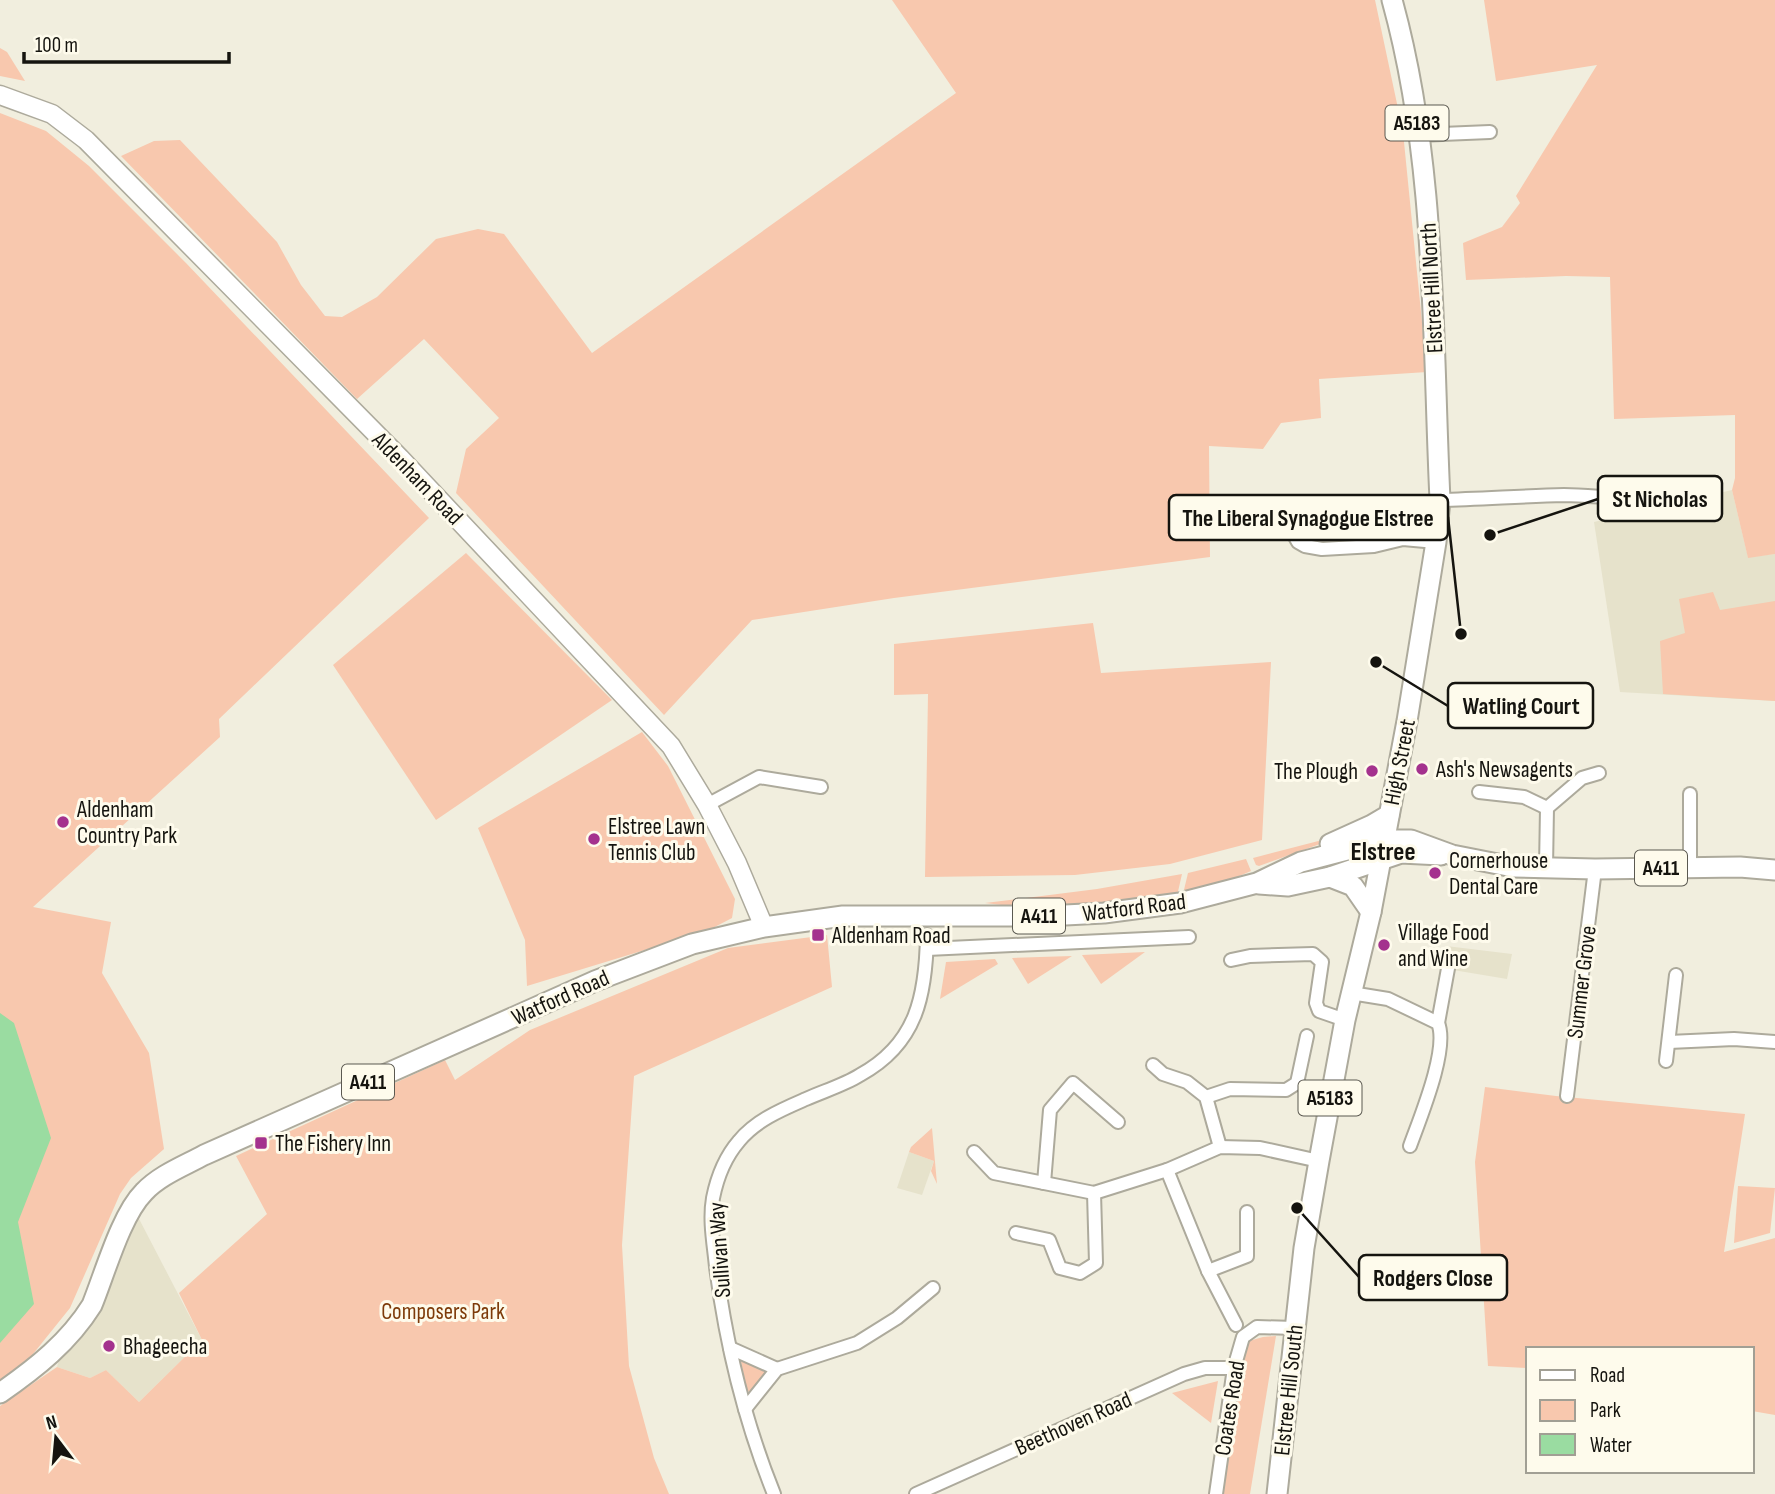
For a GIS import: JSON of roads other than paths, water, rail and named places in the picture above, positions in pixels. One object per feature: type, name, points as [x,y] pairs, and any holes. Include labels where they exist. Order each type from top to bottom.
[{"type":"main road","name":"Elstree Hill North","points":[[1392,0],[1406,50],[1431,248],[1437,442]]},
{"type":"main road","name":"High Street","points":[[1300,1286],[1318,1161],[1345,1020],[1371,912],[1407,721],[1436,542],[1440,500],[1437,442]]},
{"type":"main road","points":[[1301,862],[1325,846],[1389,815]]},
{"type":"main road","name":"A411","points":[[1385,840],[1411,840],[1452,855],[1513,867],[1775,870]]},
{"type":"main road","name":"Watford Road","points":[[0,1392],[41,1363],[85,1315],[92,1305],[132,1207],[145,1191],[159,1180],[215,1151],[595,981],[692,944],[803,920],[855,916],[1046,916],[1104,913],[1180,903],[1257,883],[1301,862],[1385,840]]},
{"type":"main road","name":"A411","points":[[1380,860],[1401,853],[1418,856],[1452,855]]},
{"type":"main road","name":"Watford Road","points":[[1257,883],[1288,886],[1330,877],[1380,860]]},
{"type":"main road","points":[[1330,877],[1353,886],[1371,912]]},
{"type":"main road","name":"Elstree Hill South","points":[[1277,1494],[1300,1286]]},
{"type":"street","name":"Aldenham Road","points":[[0,95],[52,114],[86,140],[400,458],[671,746],[707,805],[737,863],[764,927]]},
{"type":"street","points":[[1418,135],[1490,132]]},
{"type":"street","points":[[1440,500],[1567,495],[1658,498],[1676,492]]},
{"type":"street","points":[[1267,520],[1292,521],[1294,535],[1298,542],[1306,547],[1322,549],[1374,546],[1403,539],[1436,542]]},
{"type":"street","points":[[1546,868],[1547,808],[1582,778],[1600,773]]},
{"type":"street","points":[[707,805],[759,777],[821,787]]},
{"type":"street","points":[[1479,792],[1524,797],[1547,808]]},
{"type":"street","points":[[1690,794],[1690,867]]},
{"type":"street","name":"Summer Grove","points":[[1566,1096],[1595,869]]},
{"type":"street","name":"Sullivan Way","points":[[774,1494],[745,1409],[730,1348],[718,1280],[712,1219],[718,1179],[740,1140],[761,1121],[786,1107],[859,1076],[880,1063],[900,1041],[914,1021],[924,991],[927,935]]},
{"type":"street","points":[[927,949],[1189,937]]},
{"type":"street","points":[[1231,960],[1250,956],[1313,954],[1322,962],[1316,1003],[1319,1011],[1345,1020]]},
{"type":"street","points":[[1410,1146],[1433,1080],[1449,963]]},
{"type":"street","points":[[1666,1061],[1676,975]]},
{"type":"street","points":[[1351,993],[1388,999],[1440,1028]]},
{"type":"street","points":[[1206,1097],[1230,1089],[1286,1090],[1297,1083],[1307,1036]]},
{"type":"street","points":[[1669,1042],[1734,1039],[1775,1042]]},
{"type":"street","points":[[1153,1065],[1163,1074],[1187,1082],[1206,1097],[1220,1147]]},
{"type":"street","points":[[1044,1183],[1050,1110],[1073,1083],[1118,1122]]},
{"type":"street","points":[[974,1152],[994,1172],[1094,1193],[1167,1170],[1220,1147],[1260,1148],[1318,1161]]},
{"type":"street","points":[[1167,1170],[1208,1271],[1236,1325]]},
{"type":"street","points":[[1016,1233],[1049,1240],[1060,1268],[1080,1273],[1096,1263],[1094,1193]]},
{"type":"street","points":[[1208,1271],[1247,1255],[1247,1213]]},
{"type":"street","points":[[745,1409],[777,1369],[858,1343],[897,1318],[933,1288]]},
{"type":"street","name":"Coates Road","points":[[1216,1494],[1234,1367],[1243,1337],[1250,1331],[1268,1326],[1295,1328]]},
{"type":"street","points":[[730,1348],[777,1369]]},
{"type":"street","name":"Beethoven Road","points":[[916,1494],[1184,1374],[1205,1368],[1234,1367]]},
{"type":"water","points":[[0,1013],[14,1023],[51,1138],[18,1222],[34,1304],[0,1343]]},
{"type":"place","name":"St Nicholas","points":[[1490,535]]},
{"type":"place","name":"The Liberal Synagogue Elstree","points":[[1461,634]]},
{"type":"place","name":"Watling Court","points":[[1376,662]]},
{"type":"place","name":"Ash's Newsagents","points":[[1422,769]]},
{"type":"place","name":"The Plough","points":[[1372,771]]},
{"type":"place","name":"Aldenham Country Park","points":[[63,822]]},
{"type":"place","name":"Elstree Lawn Tennis Club","points":[[594,839]]},
{"type":"place","name":"Cornerhouse Dental Care","points":[[1435,873]]},
{"type":"place","name":"Aldenham Road","points":[[818,935]]},
{"type":"place","name":"Village Food and Wine","points":[[1384,945]]},
{"type":"place","name":"The Fishery Inn","points":[[261,1143]]},
{"type":"place","name":"Rodgers Close","points":[[1297,1208]]},
{"type":"place","name":"Bhageecha","points":[[109,1346]]},
{"type":"district","name":"Elstree","points":[[1383,851]]},
{"type":"park label","name":"Composers Park","points":[[443,1311]]}]
